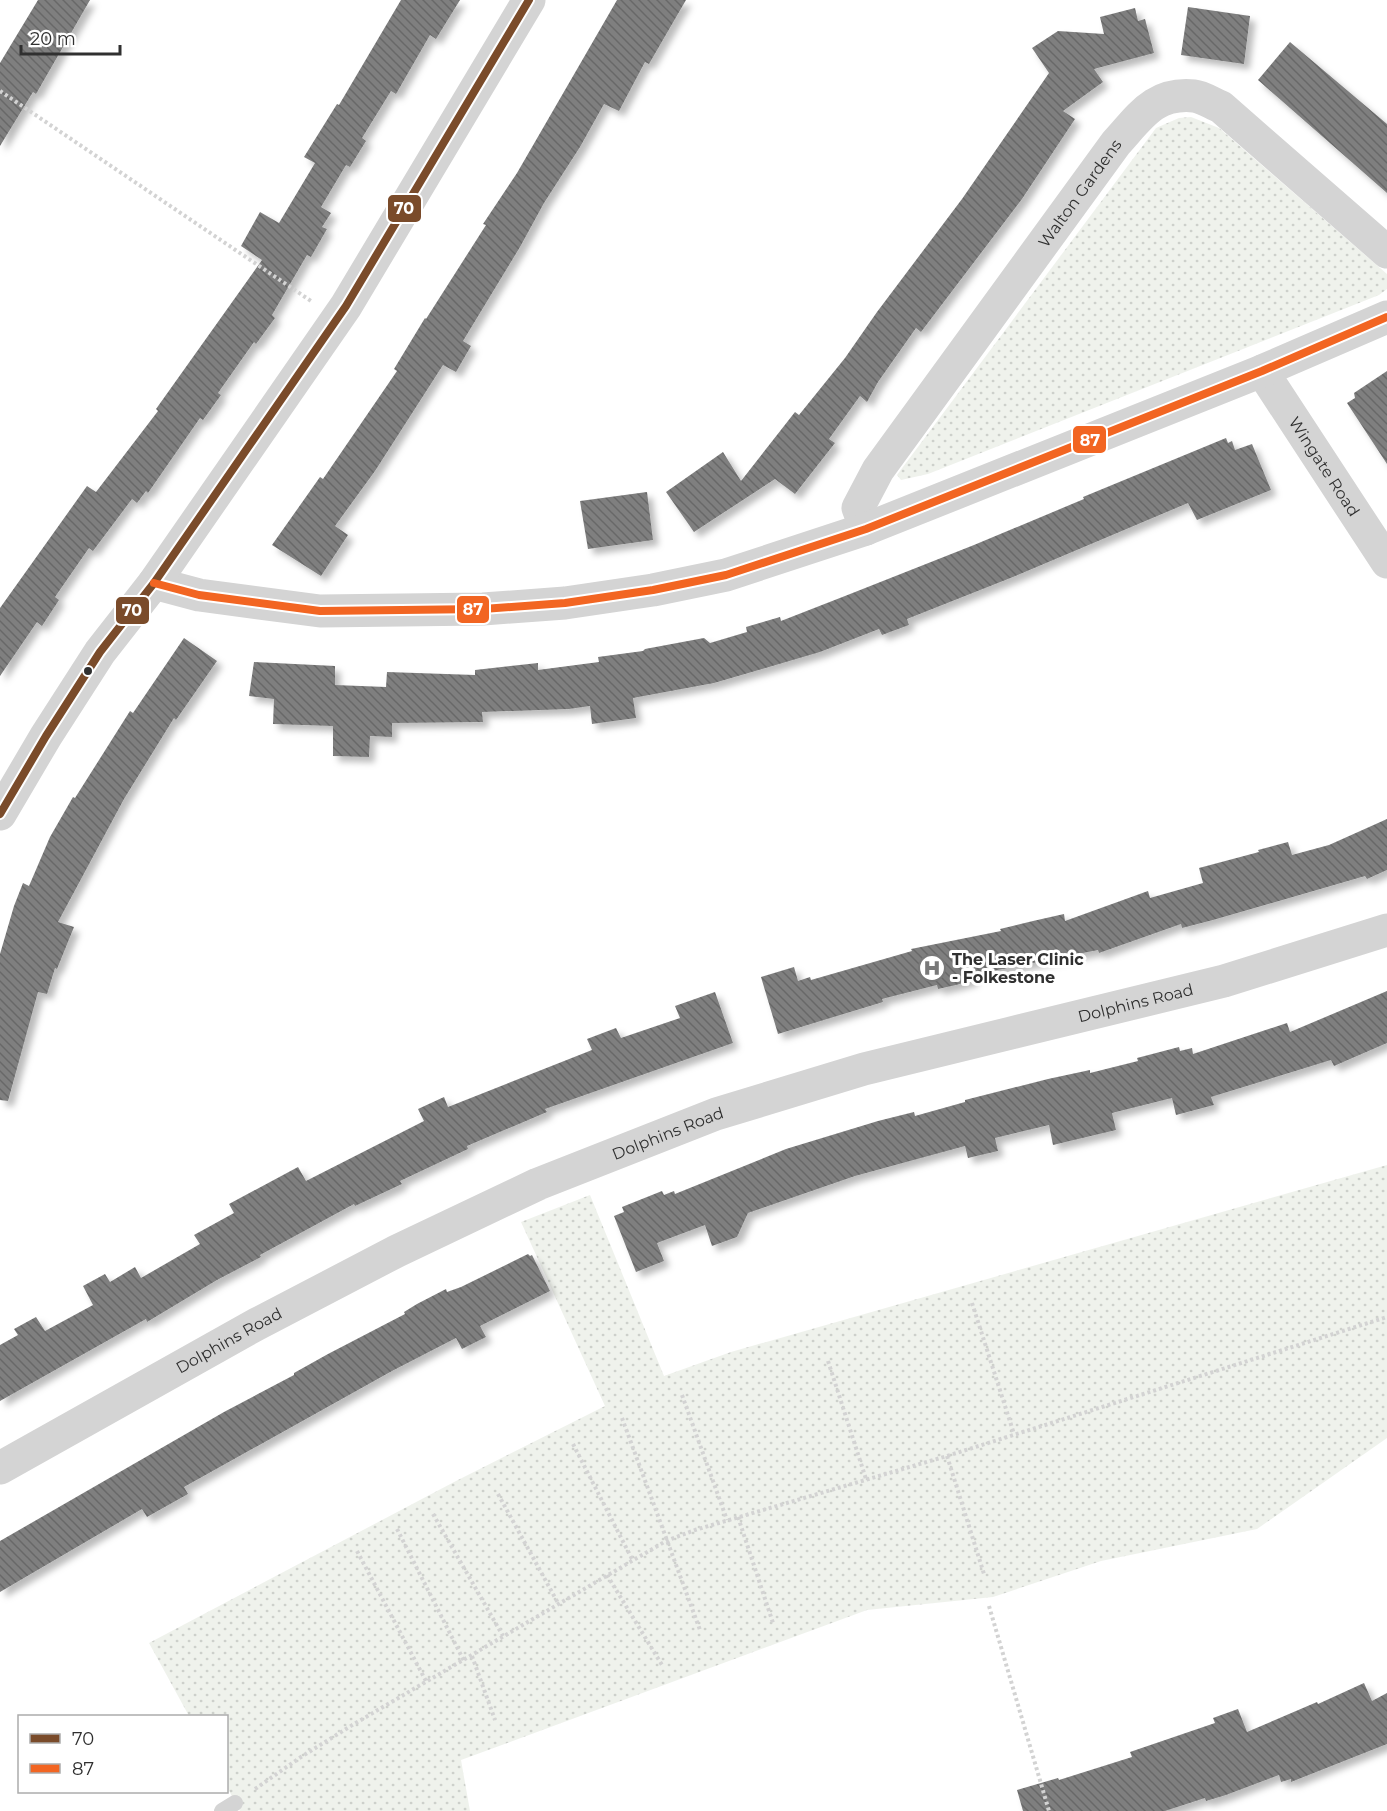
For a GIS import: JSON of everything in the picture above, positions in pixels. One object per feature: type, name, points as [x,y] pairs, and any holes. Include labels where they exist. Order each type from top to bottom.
[{"type":"street","points":[[0,814],[46,736],[100,652],[154,583],[346,306],[529,0]]},
{"type":"street","name":"Walton Gardens","points":[[866,528],[858,508],[878,470],[1116,143],[1150,105],[1172,98],[1196,96],[1221,107],[1387,252]]},
{"type":"street","points":[[154,583],[199,595],[320,611],[483,609],[565,603],[653,590],[726,575],[866,528],[1262,371],[1387,317]]},
{"type":"street","name":"Wingate Road","points":[[1262,371],[1387,562]]},
{"type":"street","name":"Dolphins Road","points":[[0,1468],[257,1324],[397,1251],[538,1184],[695,1122],[864,1069],[1224,981],[1387,930]]},
{"type":"path","points":[[0,91],[309,301],[320,305]]},
{"type":"path","points":[[972,1303],[1014,1434]]},
{"type":"path","points":[[229,1807],[301,1757],[464,1661],[503,1635],[666,1541],[727,1520],[947,1456],[1387,1317]]},
{"type":"path","points":[[828,1361],[866,1479]]},
{"type":"path","points":[[682,1395],[727,1520]]},
{"type":"path","points":[[622,1418],[700,1630]]},
{"type":"path","points":[[573,1444],[633,1560]]},
{"type":"path","points":[[947,1456],[984,1574]]},
{"type":"path","points":[[498,1494],[558,1604]]},
{"type":"path","points":[[433,1514],[503,1635]]},
{"type":"path","points":[[738,1517],[773,1623]]},
{"type":"path","points":[[397,1528],[464,1661]]},
{"type":"path","points":[[357,1551],[427,1683]]},
{"type":"path","points":[[607,1575],[662,1665]]},
{"type":"path","points":[[989,1606],[1049,1811]]},
{"type":"path","points":[[472,1656],[495,1720]]},
{"type":"shaded area","points":[[1191,117],[1219,128],[1387,274],[1387,289],[1379,295],[928,474],[901,480],[897,475],[1156,128],[1179,118]]},
{"type":"shaded area","points":[[1387,1165],[1387,1438],[1257,1529],[1101,1561],[993,1597],[867,1610],[461,1760],[470,1811],[240,1811],[228,1789],[228,1715],[188,1715],[149,1643],[456,1481],[605,1406],[521,1222],[590,1195],[664,1376],[731,1352]]},
{"type":"building","points":[[38,0],[90,0],[36,94],[33,92],[0,146],[0,63]]},
{"type":"building","points":[[401,0],[460,0],[436,39],[430,35],[396,94],[391,91],[362,138],[366,141],[350,167],[346,165],[321,207],[331,213],[322,227],[327,229],[311,257],[307,255],[272,315],[275,318],[256,344],[254,342],[218,393],[221,395],[203,420],[200,418],[148,493],[146,491],[137,503],[132,499],[93,551],[89,548],[55,597],[59,600],[42,626],[37,622],[0,676],[0,608],[87,486],[96,492],[158,411],[156,409],[262,260],[241,246],[260,212],[279,223],[315,163],[304,157],[337,104],[339,105]]},
{"type":"building","points":[[617,0],[686,0],[649,64],[645,62],[619,111],[604,104],[463,341],[471,346],[456,372],[443,365],[375,471],[335,526],[348,535],[321,576],[272,545],[320,477],[323,479],[397,371],[394,369],[486,225],[483,224],[517,173]]},
{"type":"building","points":[[1188,7],[1250,16],[1244,64],[1181,55]]},
{"type":"building","points":[[1135,8],[1138,21],[1145,19],[1154,53],[1094,69],[1103,82],[1063,111],[1075,119],[1022,199],[921,332],[916,328],[878,382],[867,402],[860,396],[829,439],[835,443],[795,494],[775,479],[694,532],[666,492],[723,452],[741,481],[795,412],[799,415],[845,358],[962,199],[1049,73],[1032,48],[1058,31],[1104,34],[1100,17]]},
{"type":"building","points":[[1290,42],[1387,124],[1387,193],[1258,80]]},
{"type":"building","points":[[1387,371],[1387,464],[1347,403],[1355,398],[1354,393]]},
{"type":"building","points":[[1226,438],[1228,443],[1232,441],[1235,450],[1252,444],[1271,490],[1197,520],[1188,503],[907,619],[909,625],[882,635],[879,629],[820,652],[714,683],[633,698],[636,718],[592,724],[590,706],[569,709],[482,712],[483,722],[392,723],[392,737],[370,736],[369,757],[333,756],[333,726],[273,724],[274,699],[249,696],[254,662],[335,666],[335,685],[386,687],[387,672],[475,675],[475,670],[538,663],[538,670],[599,662],[598,657],[643,651],[704,638],[710,643],[747,632],[746,627],[780,617],[781,621],[974,545]]},
{"type":"building","points":[[647,492],[653,540],[588,549],[580,501]]},
{"type":"building","points":[[184,638],[217,661],[176,720],[174,718],[124,799],[58,922],[74,927],[57,969],[55,968],[47,994],[38,992],[8,1101],[0,1100],[0,954],[23,883],[29,886],[50,837],[73,797],[75,798],[130,711],[133,713]]},
{"type":"building","points":[[1387,819],[1387,870],[1367,879],[1365,876],[1182,928],[1181,924],[1099,953],[1098,950],[972,975],[973,980],[938,989],[937,985],[882,999],[883,1002],[778,1034],[761,977],[794,967],[798,981],[810,977],[811,980],[912,951],[911,949],[1001,931],[1000,929],[1064,914],[1065,921],[1148,891],[1150,898],[1203,883],[1199,868],[1288,842],[1292,855],[1329,845]]},
{"type":"building","points":[[1387,991],[1387,1043],[1334,1066],[1331,1060],[1211,1097],[1214,1105],[1176,1115],[1172,1098],[1112,1113],[1116,1130],[1053,1145],[1049,1125],[995,1138],[998,1151],[968,1158],[965,1146],[855,1176],[748,1213],[737,1237],[712,1246],[705,1225],[657,1243],[664,1261],[636,1272],[614,1216],[624,1212],[622,1207],[662,1191],[664,1195],[674,1191],[675,1194],[786,1149],[878,1121],[914,1112],[915,1116],[965,1102],[965,1100],[1048,1079],[1090,1070],[1090,1073],[1138,1061],[1137,1058],[1179,1047],[1180,1051],[1192,1048],[1193,1054],[1287,1023],[1290,1032]]},
{"type":"building","points":[[715,992],[733,1043],[545,1109],[547,1112],[467,1146],[468,1149],[400,1181],[402,1184],[355,1206],[354,1204],[260,1255],[261,1257],[217,1280],[147,1322],[146,1319],[0,1401],[0,1345],[18,1335],[14,1329],[36,1317],[45,1331],[93,1305],[83,1286],[105,1274],[110,1282],[135,1267],[141,1278],[200,1244],[194,1235],[234,1213],[229,1204],[298,1167],[306,1181],[424,1121],[418,1109],[444,1097],[448,1107],[592,1050],[587,1039],[616,1028],[621,1038],[680,1018],[675,1006]]},
{"type":"building","points":[[528,1254],[532,1255],[550,1291],[480,1326],[486,1337],[462,1349],[456,1338],[392,1371],[184,1487],[188,1494],[147,1517],[142,1509],[0,1592],[0,1541],[224,1412],[405,1314],[404,1312],[417,1304],[446,1289],[447,1292],[461,1287]]},
{"type":"building","points":[[1364,1683],[1372,1701],[1387,1693],[1387,1744],[1291,1782],[1291,1779],[1281,1782],[1279,1775],[1226,1795],[1206,1801],[1205,1798],[1165,1811],[1023,1811],[1017,1790],[1058,1778],[1059,1780],[1132,1757],[1130,1752],[1215,1723],[1213,1718],[1238,1709],[1247,1732]]},
{"type":"transit line","name":"70","points":[[0,814],[46,736],[100,652],[154,583],[346,306],[529,0]]},
{"type":"transit line","name":"87","points":[[154,583],[199,595],[320,611],[483,609],[565,603],[653,590],[726,575],[866,529],[1262,371],[1387,317]]},
{"type":"place","name":"The Laser Clinic - Folkestone","points":[[932,968]]}]
